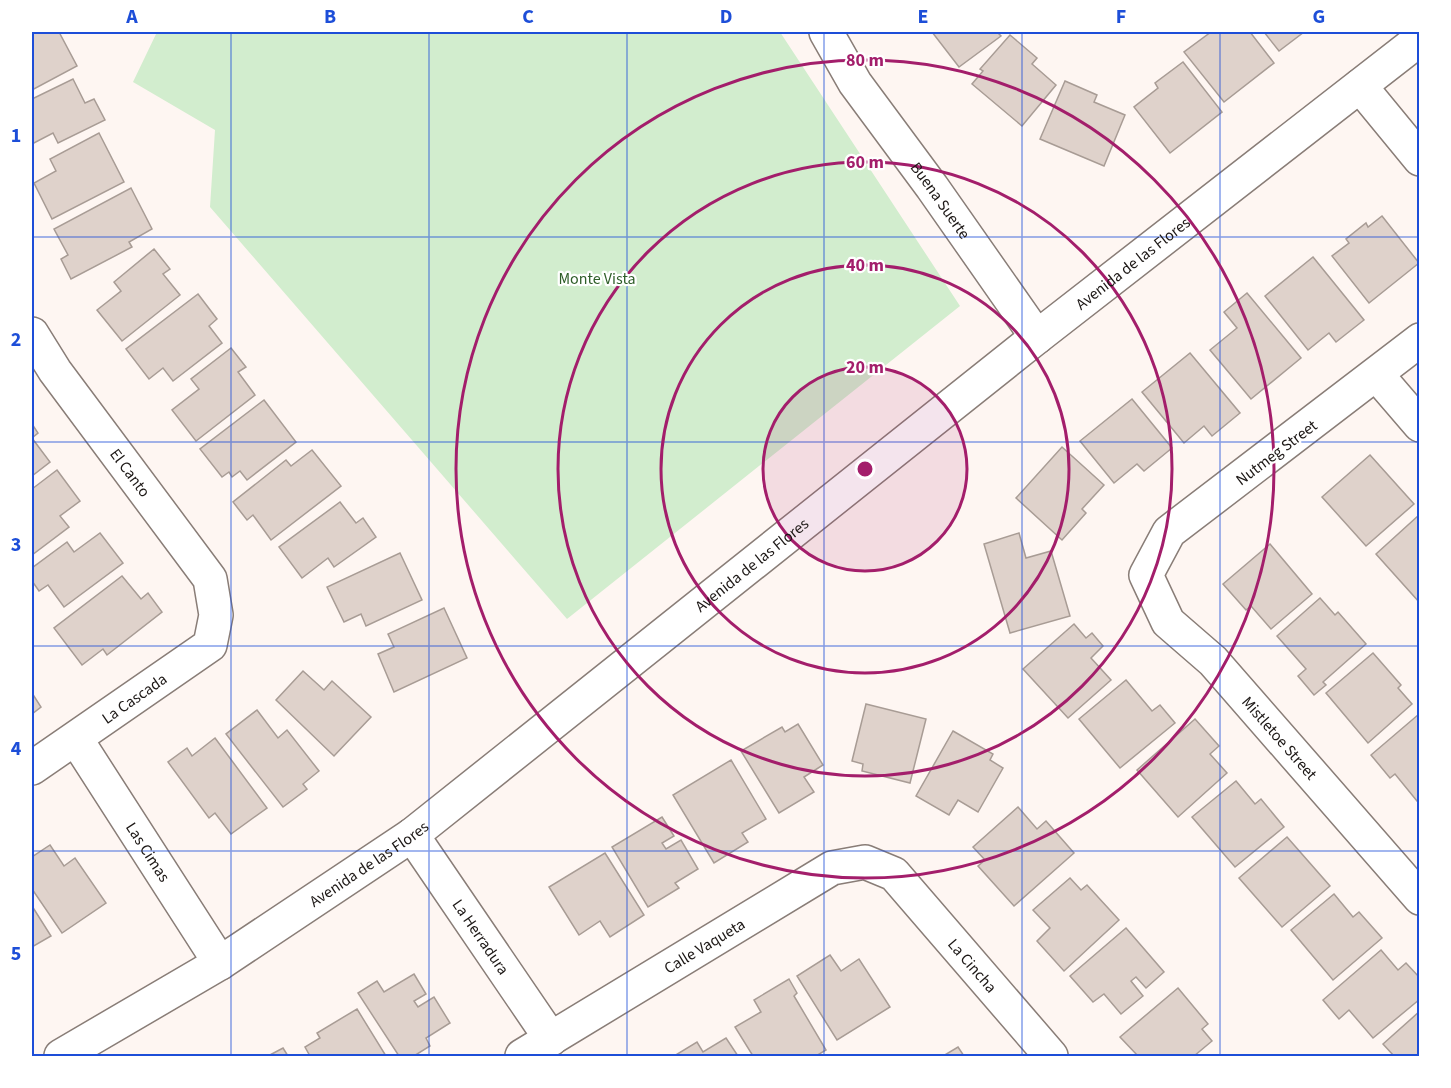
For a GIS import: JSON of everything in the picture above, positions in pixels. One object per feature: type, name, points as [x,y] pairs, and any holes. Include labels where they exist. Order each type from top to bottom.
[{"type":"street","name":"Buena Suerte","points":[[826,32],[855,83],[932,187],[1037,337]]},
{"type":"street","name":"Avenida de las Flores","points":[[61,1056],[220,963],[412,835],[1037,337],[1419,39]]},
{"type":"street","points":[[1360,86],[1419,159]]},
{"type":"street","name":"El Canto","points":[[32,334],[55,371],[210,579],[216,615]]},
{"type":"street","name":"Nutmeg Street","points":[[1146,575],[1169,532],[1377,375],[1419,340]]},
{"type":"street","points":[[1377,375],[1419,424]]},
{"type":"street","name":"Mistletoe Street","points":[[1146,575],[1168,622],[1213,661],[1419,898]]},
{"type":"street","name":"La Cascada","points":[[32,768],[210,645],[216,615]]},
{"type":"street","name":"Las Cimas","points":[[76,739],[220,963]]},
{"type":"street","name":"La Herradura","points":[[412,835],[551,1038]]},
{"type":"street","name":"Calle Vaqueta","points":[[522,1056],[832,868],[865,862],[894,874]]},
{"type":"street","name":"La Cincha","points":[[894,874],[1051,1056]]},
{"type":"green space","name":"Monte Vista","points":[[157,32],[780,32],[960,306],[567,619],[210,207],[215,130],[133,82]]},
{"type":"building","points":[[32,32],[59,32],[77,66],[32,90]]},
{"type":"building","points":[[932,32],[997,32],[1001,36],[959,67]]},
{"type":"building","points":[[1211,32],[1250,32],[1274,63],[1224,102],[1184,52]]},
{"type":"building","points":[[1264,32],[1304,32],[1279,51]]},
{"type":"building","points":[[1010,35],[1037,58],[1032,64],[1056,85],[1022,126],[972,84],[983,71],[980,69]]},
{"type":"building","points":[[1183,62],[1222,112],[1170,153],[1134,107],[1158,88],[1155,83]]},
{"type":"building","points":[[73,79],[85,103],[94,99],[105,120],[58,143],[53,133],[32,144],[32,99]]},
{"type":"building","points":[[1065,81],[1097,95],[1094,102],[1125,115],[1104,166],[1040,139]]},
{"type":"building","points":[[99,133],[124,182],[52,219],[34,183],[56,171],[50,159]]},
{"type":"building","points":[[131,188],[152,229],[129,242],[132,247],[71,279],[61,259],[68,255],[54,229]]},
{"type":"building","points":[[1382,216],[1419,263],[1369,303],[1332,256],[1349,243],[1346,239],[1366,223],[1368,227]]},
{"type":"building","points":[[154,249],[170,269],[163,274],[180,295],[122,341],[97,310],[121,291],[114,282]]},
{"type":"building","points":[[1313,257],[1364,320],[1336,342],[1329,333],[1308,350],[1265,296]]},
{"type":"building","points":[[1247,293],[1301,358],[1251,399],[1210,350],[1237,328],[1224,312]]},
{"type":"building","points":[[198,294],[217,319],[209,326],[222,343],[173,381],[163,368],[149,379],[126,349]]},
{"type":"building","points":[[231,348],[246,367],[238,372],[255,395],[196,441],[172,410],[199,389],[191,379]]},
{"type":"building","points":[[1190,353],[1240,413],[1212,436],[1204,426],[1184,443],[1142,392]]},
{"type":"building","points":[[1132,399],[1172,448],[1144,471],[1137,464],[1114,483],[1080,441]]},
{"type":"building","points":[[264,400],[296,442],[247,480],[240,471],[232,477],[229,472],[222,477],[200,449]]},
{"type":"building","points":[[32,424],[38,433],[32,438]]},
{"type":"building","points":[[32,438],[50,462],[32,476]]},
{"type":"building","points":[[1062,447],[1104,485],[1082,509],[1086,513],[1062,540],[1016,498]]},
{"type":"building","points":[[312,450],[341,486],[271,540],[253,515],[247,520],[233,502],[286,460],[291,466]]},
{"type":"building","points":[[1370,455],[1414,504],[1366,546],[1322,497]]},
{"type":"building","points":[[57,470],[80,501],[60,516],[69,527],[32,555],[32,489]]},
{"type":"building","points":[[340,502],[356,523],[363,518],[376,537],[334,567],[328,558],[302,578],[279,547]]},
{"type":"building","points":[[1420,516],[1420,603],[1376,554]]},
{"type":"building","points":[[100,533],[123,563],[64,607],[48,585],[39,591],[32,581],[32,568],[67,542],[74,552]]},
{"type":"building","points":[[1019,533],[1026,558],[1051,551],[1070,616],[1010,633],[984,544]]},
{"type":"building","points":[[1270,544],[1312,594],[1271,629],[1251,606],[1246,610],[1223,584]]},
{"type":"building","points":[[400,553],[422,600],[366,626],[361,614],[344,622],[327,587]]},
{"type":"building","points":[[122,576],[141,599],[148,593],[162,612],[107,655],[103,649],[82,665],[54,628]]},
{"type":"building","points":[[1320,598],[1335,615],[1338,612],[1366,644],[1323,682],[1326,685],[1314,695],[1298,676],[1306,669],[1277,636]]},
{"type":"building","points":[[444,608],[467,658],[394,692],[378,654],[394,647],[388,634]]},
{"type":"building","points":[[1074,624],[1086,638],[1092,633],[1103,646],[1091,658],[1111,680],[1068,718],[1023,669]]},
{"type":"building","points":[[1373,653],[1401,685],[1398,688],[1412,704],[1368,743],[1326,693]]},
{"type":"building","points":[[303,671],[324,690],[332,681],[371,717],[334,756],[276,700]]},
{"type":"building","points":[[1126,680],[1152,711],[1160,705],[1175,723],[1120,768],[1079,719]]},
{"type":"building","points":[[32,693],[41,707],[32,714]]},
{"type":"building","points":[[866,704],[926,719],[910,783],[862,771],[863,764],[852,761]]},
{"type":"building","points":[[257,710],[278,738],[287,730],[319,771],[303,784],[307,789],[283,807],[226,734]]},
{"type":"building","points":[[1419,714],[1420,799],[1417,801],[1395,774],[1390,778],[1371,755]]},
{"type":"building","points":[[1195,719],[1219,746],[1210,754],[1227,773],[1178,817],[1137,770]]},
{"type":"building","points":[[798,724],[823,765],[804,777],[814,792],[779,813],[741,751],[782,727],[785,732]]},
{"type":"building","points":[[953,731],[993,754],[990,760],[1003,768],[978,812],[958,800],[949,815],[916,796]]},
{"type":"building","points":[[215,738],[267,808],[231,834],[215,813],[209,818],[168,762],[187,748],[192,756]]},
{"type":"building","points":[[731,760],[766,819],[742,833],[748,842],[714,863],[673,795]]},
{"type":"building","points":[[1236,781],[1255,804],[1261,799],[1284,827],[1235,867],[1192,817]]},
{"type":"building","points":[[1018,807],[1037,829],[1046,821],[1074,853],[1014,906],[978,866],[985,860],[973,847]]},
{"type":"building","points":[[662,817],[674,836],[662,843],[666,849],[681,840],[698,869],[675,883],[679,888],[648,907],[612,847]]},
{"type":"building","points":[[1287,837],[1330,886],[1282,927],[1239,878]]},
{"type":"building","points":[[50,845],[64,866],[75,858],[106,903],[62,933],[32,889],[32,857]]},
{"type":"building","points":[[605,853],[644,915],[610,937],[600,921],[579,935],[549,887]]},
{"type":"building","points":[[1070,878],[1081,890],[1087,885],[1119,920],[1064,971],[1037,941],[1050,928],[1033,910]]},
{"type":"building","points":[[1334,894],[1353,917],[1359,912],[1382,938],[1333,980],[1291,930]]},
{"type":"building","points":[[32,906],[51,936],[32,947]]},
{"type":"building","points":[[1126,928],[1164,972],[1146,988],[1136,977],[1131,981],[1143,996],[1121,1014],[1104,994],[1093,1002],[1070,976]]},
{"type":"building","points":[[1381,950],[1398,970],[1406,963],[1420,978],[1420,999],[1373,1038],[1349,1010],[1339,1019],[1323,1000]]},
{"type":"building","points":[[830,955],[841,971],[859,959],[890,1007],[837,1040],[797,976]]},
{"type":"building","points":[[414,974],[426,994],[414,1001],[418,1007],[434,997],[450,1023],[426,1038],[430,1046],[414,1056],[399,1056],[358,993],[377,981],[384,992]]},
{"type":"building","points":[[789,979],[797,993],[794,996],[826,1050],[816,1056],[753,1056],[735,1027],[761,1012],[754,1000]]},
{"type":"building","points":[[1178,988],[1208,1024],[1202,1029],[1212,1041],[1194,1056],[1138,1056],[1120,1037]]},
{"type":"building","points":[[357,1009],[386,1056],[310,1056],[305,1047],[320,1038],[317,1033]]},
{"type":"building","points":[[1420,1011],[1420,1056],[1394,1056],[1383,1044]]},
{"type":"building","points":[[726,1038],[738,1056],[674,1056],[697,1042],[703,1052]]},
{"type":"building","points":[[958,1047],[964,1056],[943,1056]]},
{"type":"building","points":[[283,1048],[288,1056],[268,1056]]}]
